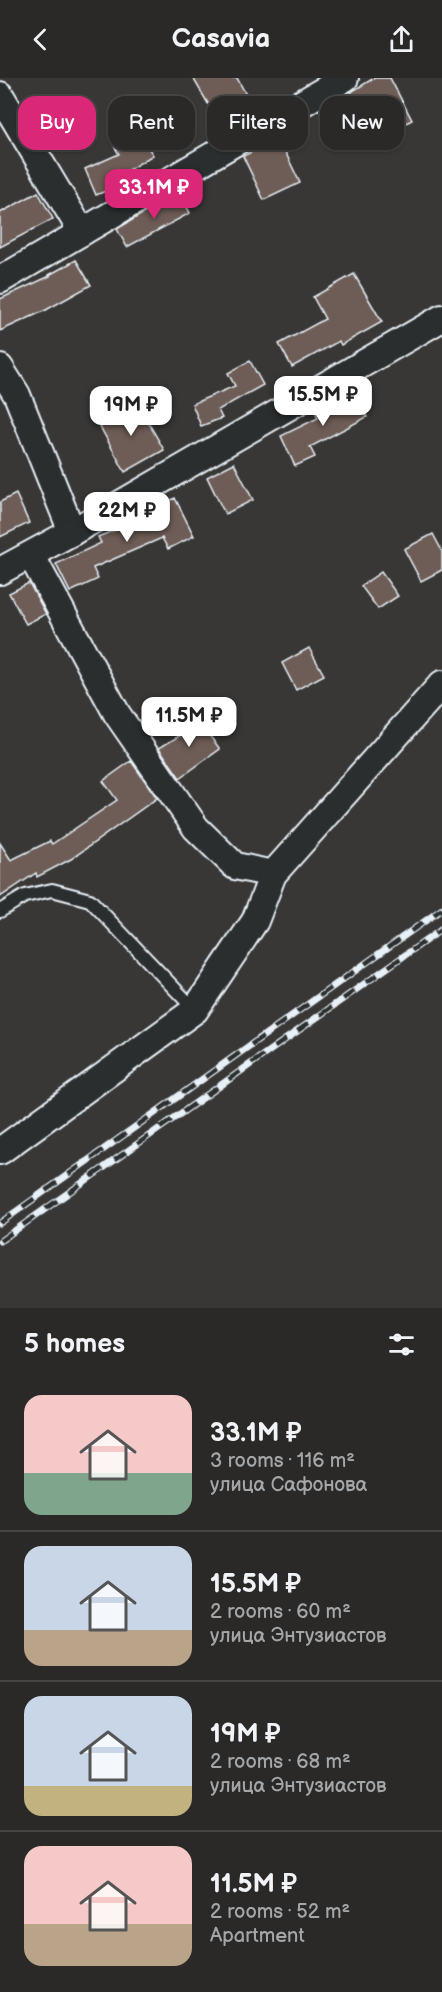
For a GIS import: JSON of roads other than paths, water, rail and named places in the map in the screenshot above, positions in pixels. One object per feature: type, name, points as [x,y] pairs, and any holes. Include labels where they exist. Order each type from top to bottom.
[{"type":"street","points":[[0,280],[345,78]]},
{"type":"street","points":[[0,95],[82,232]]},
{"type":"street","points":[[0,571],[72,532],[442,318]]},
{"type":"street","points":[[0,368],[17,395],[72,532]]},
{"type":"street","points":[[31,555],[117,714],[196,828],[234,866],[273,873]]},
{"type":"street","points":[[0,1151],[195,1010],[255,921],[273,873],[442,684]]},
{"type":"lane","points":[[0,911],[25,896],[52,890],[90,900],[195,1010]]},
{"type":"railway","points":[[0,1223],[442,909]]},
{"type":"railway","points":[[0,1241],[442,929]]}]
